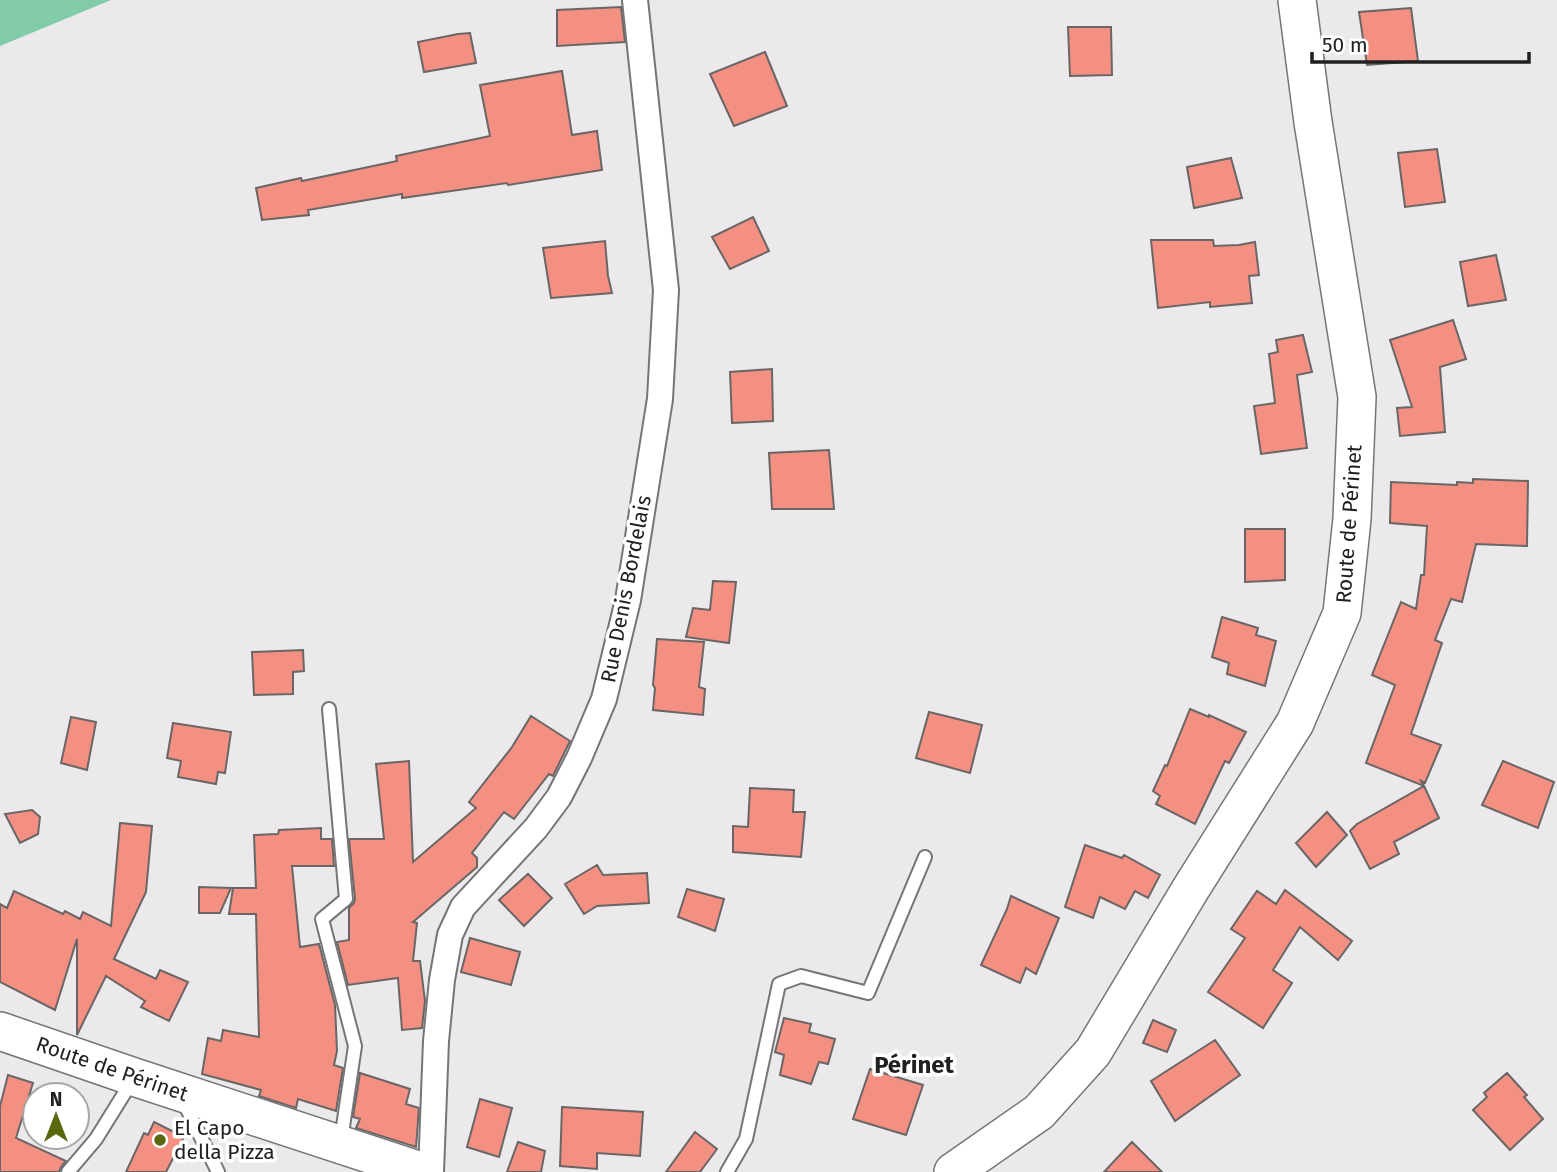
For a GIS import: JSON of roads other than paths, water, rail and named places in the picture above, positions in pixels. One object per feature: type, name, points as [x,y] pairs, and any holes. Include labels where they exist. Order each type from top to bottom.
[{"type":"main road","name":"Route de Périnet","points":[[969,1165],[1039,1112],[1093,1052],[1190,890],[1295,723],[1342,613],[1352,519],[1357,397],[1313,122],[1297,0]]},
{"type":"main road","name":"Route de Périnet","points":[[0,1031],[424,1172]]},
{"type":"street","name":"Rue Denis Bordelais","points":[[431,1172],[436,1041],[450,934],[463,907],[537,828],[564,787],[604,699],[628,600],[660,399],[666,290],[635,0]]},
{"type":"lane","points":[[329,709],[346,899],[322,919],[355,1046],[340,1144]]},
{"type":"lane","points":[[727,1172],[746,1139],[779,984],[801,976],[868,993],[925,858]]},
{"type":"lane","points":[[68,1172],[96,1139],[134,1077]]},
{"type":"lane","points":[[178,1092],[218,1172]]},
{"type":"place","name":"El Capo della Pizza","points":[[160,1140]]},
{"type":"district","name":"Périnet","points":[[914,1065]]}]
